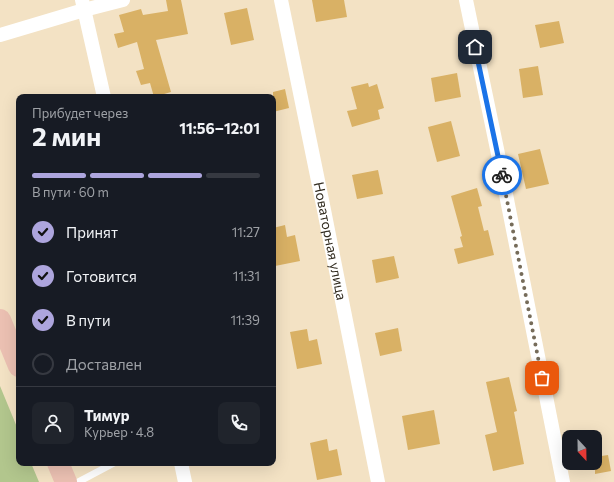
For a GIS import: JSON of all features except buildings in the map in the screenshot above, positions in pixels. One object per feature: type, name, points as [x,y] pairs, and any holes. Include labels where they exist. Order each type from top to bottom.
[{"type":"main road","points":[[0,320],[16,359]]},
{"type":"main road","points":[[59,466],[66,482]]},
{"type":"street","points":[[0,35],[83,5],[123,0]]},
{"type":"street","name":"Новаторная улица","points":[[281,0],[378,482]]},
{"type":"street","points":[[466,0],[563,482]]},
{"type":"street","points":[[83,5],[103,94]]},
{"type":"street","points":[[182,466],[185,482]]},
{"type":"lane","points":[[78,482],[108,466]]},
{"type":"green space","points":[[0,386],[16,425],[16,466],[32,466],[39,482],[0,482]]},
{"type":"way so far","points":[[502,175],[542,378]]},
{"type":"route","points":[[475,47],[502,175]]}]
